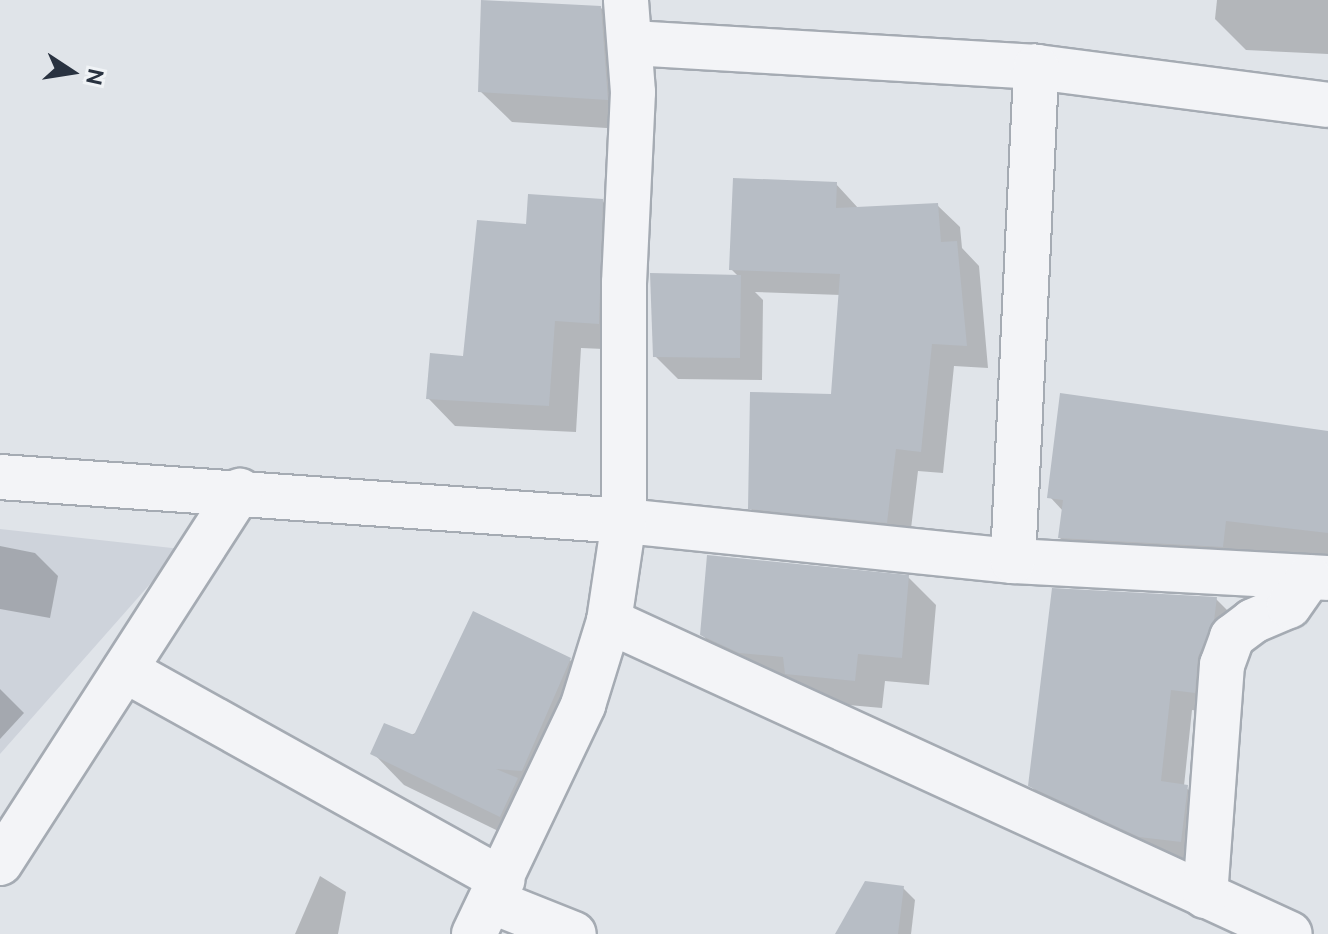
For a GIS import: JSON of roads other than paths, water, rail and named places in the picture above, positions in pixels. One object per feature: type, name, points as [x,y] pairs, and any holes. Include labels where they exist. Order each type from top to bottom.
[{"type":"street","points":[[489,905],[583,705],[609,621],[624,521],[624,283],[633,43],[626,0]]},
{"type":"street","points":[[633,43],[1036,67],[1328,105]]},
{"type":"street","points":[[1013,561],[1036,67]]},
{"type":"street","points":[[0,477],[240,491],[624,521],[1013,561],[1319,577]]},
{"type":"street","points":[[0,863],[240,491]]},
{"type":"street","points":[[1205,896],[1222,665],[1232,637],[1253,621],[1289,606],[1319,577]]},
{"type":"street","points":[[609,621],[1205,896],[1272,930]]},
{"type":"street","points":[[125,670],[489,905],[574,934]]}]
